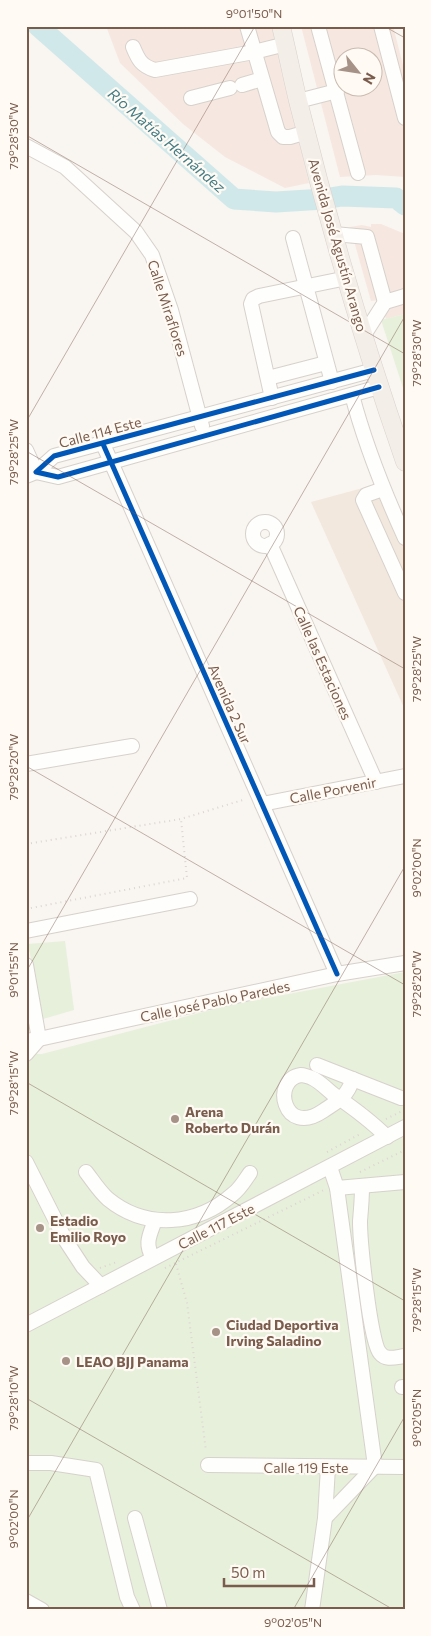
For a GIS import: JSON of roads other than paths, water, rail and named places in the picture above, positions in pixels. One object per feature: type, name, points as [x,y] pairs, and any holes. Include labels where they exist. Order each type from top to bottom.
[{"type":"main road","name":"Avenida José Agustín Arango","points":[[281,26],[298,101],[333,230],[377,379],[405,462]]},
{"type":"street","points":[[247,26],[278,132],[283,137],[307,132]]},
{"type":"street","points":[[318,26],[334,84]]},
{"type":"street","points":[[381,26],[405,118]]},
{"type":"street","points":[[133,47],[140,62],[147,68],[155,70],[254,52],[286,44]]},
{"type":"street","points":[[191,98],[262,79]]},
{"type":"street","points":[[298,101],[334,92]]},
{"type":"street","points":[[338,98],[358,173]]},
{"type":"street","name":"Calle Miraflores","points":[[26,146],[65,167],[136,232],[152,255],[171,310],[205,437]]},
{"type":"street","points":[[333,230],[367,237],[385,302]]},
{"type":"street","points":[[293,238],[332,382]]},
{"type":"street","points":[[272,398],[251,304],[253,299],[259,296],[347,278]]},
{"type":"street","points":[[364,335],[385,302],[405,296]]},
{"type":"street","points":[[268,378],[326,363]]},
{"type":"street","points":[[26,450],[31,474],[58,477],[352,395],[377,379]]},
{"type":"street","name":"Calle 114 Este","points":[[31,474],[54,456],[332,382],[377,379]]},
{"type":"street","points":[[352,395],[358,418],[383,489],[405,538]]},
{"type":"street","name":"Avenida 2 Sur","points":[[103,444],[337,974]]},
{"type":"street","points":[[383,489],[366,495],[363,500],[405,592]]},
{"type":"street","name":"Calle las Estaciones","points":[[270,544],[376,782]]},
{"type":"street","points":[[26,764],[132,746]]},
{"type":"street","name":"Calle Porvenir","points":[[259,798],[376,782],[405,776]]},
{"type":"street","points":[[26,932],[190,899]]},
{"type":"street","points":[[26,964],[32,1040],[26,1054]]},
{"type":"street","name":"Calle José Pablo Paredes","points":[[32,1040],[337,974],[405,964]]},
{"type":"street","points":[[317,1065],[401,1098]]},
{"type":"street","points":[[353,1079],[347,1094],[340,1099],[375,1125],[387,1137]]},
{"type":"street","name":"Calle 117 Este","points":[[26,1325],[405,1127]]},
{"type":"street","points":[[26,1162],[66,1241],[83,1267],[101,1286]]},
{"type":"street","points":[[325,1518],[375,1466],[342,1225],[336,1186],[330,1167]]},
{"type":"street","points":[[86,1172],[96,1187],[108,1199],[126,1210],[156,1220],[195,1217],[216,1207],[235,1193],[250,1173]]},
{"type":"street","points":[[336,1186],[359,1180],[405,1182]]},
{"type":"street","points":[[359,1180],[363,1256],[371,1325],[376,1348],[381,1355],[388,1358],[405,1356]]},
{"type":"street","points":[[153,1258],[148,1250],[148,1242],[156,1220]]},
{"type":"street","points":[[342,1225],[360,1222]]},
{"type":"street","points":[[346,1258],[363,1256]]},
{"type":"street","points":[[351,1291],[367,1289]]},
{"type":"street","points":[[356,1326],[371,1325]]},
{"type":"street","points":[[360,1360],[381,1355]]},
{"type":"street","points":[[26,1463],[51,1463],[96,1470],[130,1607]]},
{"type":"street","name":"Calle 119 Este","points":[[208,1466],[405,1467]]},
{"type":"street","points":[[312,1610],[325,1518],[328,1467]]},
{"type":"street","points":[[136,1518],[160,1610]]},
{"type":"street","points":[[26,1601],[42,1610]]},
{"type":"waterway","name":"Río Matías Hernández","points":[[38,26],[234,199],[276,202],[342,196],[396,198],[405,205]]},
{"type":"place","name":"Arena Roberto Durán","points":[[175,1119]]},
{"type":"place","name":"Estadio Emilio Royo","points":[[40,1228]]},
{"type":"place","name":"Ciudad Deportiva Irving Saladino","points":[[216,1332]]},
{"type":"place","name":"LEAO BJJ Panama","points":[[66,1361]]}]
